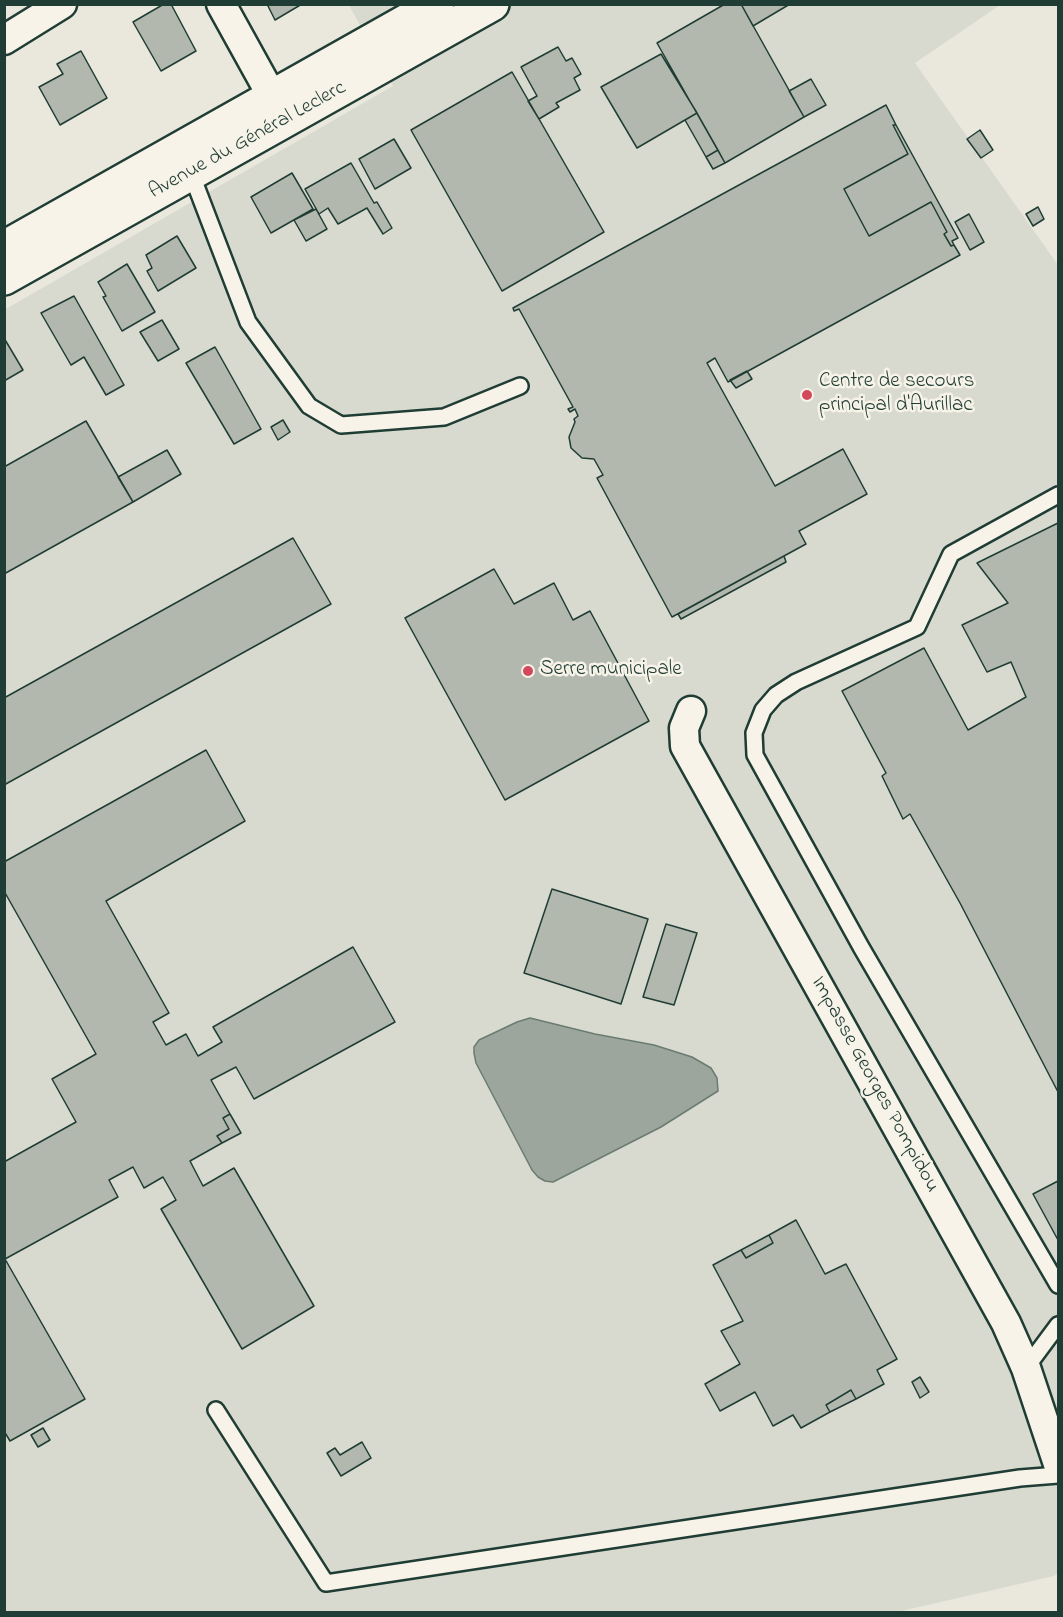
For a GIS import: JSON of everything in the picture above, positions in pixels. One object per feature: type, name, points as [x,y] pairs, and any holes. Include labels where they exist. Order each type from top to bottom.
[{"type":"street","points":[[4,40],[62,4]]},
{"type":"street","points":[[221,4],[273,98]]},
{"type":"street","name":"Avenue du Général Leclerc","points":[[4,248],[437,4]]},
{"type":"street","name":"Avenue du Général Leclerc","points":[[4,278],[492,4]]},
{"type":"street","name":"Impasse Georges Pompidou","points":[[691,711],[684,728],[685,746],[1006,1323],[1026,1368],[1059,1464]]},
{"type":"lane","points":[[191,173],[248,322],[309,406],[341,425],[444,417],[520,386]]},
{"type":"lane","points":[[1059,495],[951,554],[917,627],[796,682],[776,696],[763,710],[754,733],[755,755],[844,917],[1059,1285]]},
{"type":"lane","points":[[1026,1368],[1059,1326]]},
{"type":"lane","points":[[216,1410],[326,1583],[1020,1478],[1059,1475]]},
{"type":"shaded area","points":[[349,5],[1000,5],[915,63],[1058,265],[1058,1573],[1054,1576],[897,1612],[5,1612],[4,310],[393,86]]},
{"type":"shaded area","points":[[530,1018],[595,1034],[654,1045],[692,1057],[711,1068],[717,1078],[718,1091],[661,1127],[553,1182],[545,1181],[532,1170],[476,1063],[474,1053],[474,1047],[479,1040]]},
{"type":"building","points":[[164,4],[171,4],[196,51],[161,71],[133,22]]},
{"type":"building","points":[[267,4],[302,4],[275,20]]},
{"type":"building","points":[[725,4],[741,4],[804,117],[725,163],[657,43]]},
{"type":"building","points":[[741,4],[790,4],[753,26]]},
{"type":"building","points":[[558,47],[566,61],[572,58],[581,74],[574,78],[580,90],[556,103],[559,107],[539,119],[528,101],[537,96],[521,67]]},
{"type":"building","points":[[81,51],[107,98],[60,125],[39,87],[63,74],[57,64]]},
{"type":"building","points":[[661,54],[697,113],[637,148],[601,87]]},
{"type":"building","points":[[512,72],[604,232],[502,291],[411,130]]},
{"type":"building","points":[[811,79],[826,105],[804,117],[789,91]]},
{"type":"building","points":[[886,105],[896,125],[893,125],[908,154],[844,189],[869,236],[931,202],[947,232],[944,234],[960,255],[728,382],[715,358],[707,363],[775,486],[843,449],[867,494],[799,531],[806,544],[672,617],[597,478],[603,475],[594,459],[582,458],[571,448],[569,437],[574,419],[578,416],[575,409],[570,412],[568,409],[573,407],[519,309],[514,311],[513,308]]},
{"type":"building","points":[[697,113],[718,150],[706,157],[685,120]]},
{"type":"building","points":[[893,125],[896,125],[958,238],[952,241],[954,245],[951,246],[944,234],[947,232],[931,202],[869,236],[844,189],[908,154]]},
{"type":"building","points":[[980,130],[993,150],[981,158],[967,139]]},
{"type":"building","points":[[394,139],[411,168],[375,189],[359,159]]},
{"type":"building","points":[[718,150],[725,163],[713,169],[706,157]]},
{"type":"building","points":[[351,163],[374,203],[377,202],[392,228],[383,234],[367,208],[338,224],[328,208],[319,214],[305,189]]},
{"type":"building","points":[[292,173],[313,209],[271,233],[251,197]]},
{"type":"building","points":[[1038,207],[1044,219],[1033,226],[1026,214]]},
{"type":"building","points":[[316,209],[327,229],[306,241],[294,220]]},
{"type":"building","points":[[969,214],[984,242],[970,250],[955,222]]},
{"type":"building","points":[[177,236],[196,268],[158,291],[147,271],[152,268],[146,255]]},
{"type":"building","points":[[127,264],[155,312],[122,331],[103,297],[106,296],[98,282]]},
{"type":"building","points":[[74,296],[124,385],[106,395],[84,357],[71,365],[41,313]]},
{"type":"building","points":[[162,320],[179,349],[158,361],[140,332]]},
{"type":"building","points":[[4,338],[23,370],[4,381]]},
{"type":"building","points":[[215,347],[261,429],[234,444],[186,363]]},
{"type":"building","points":[[747,371],[752,379],[736,388],[730,380]]},
{"type":"building","points":[[283,420],[290,432],[278,440],[271,427]]},
{"type":"building","points":[[86,421],[133,502],[4,574],[4,467]]},
{"type":"building","points":[[167,450],[181,474],[133,502],[118,477]]},
{"type":"building","points":[[1058,523],[1058,1092],[960,903],[910,814],[903,819],[882,776],[886,773],[842,691],[924,648],[968,730],[1026,697],[1011,662],[987,672],[962,625],[1008,603],[977,563]]},
{"type":"building","points":[[293,538],[331,604],[4,785],[4,698]]},
{"type":"building","points":[[784,556],[786,562],[681,619],[678,614]]},
{"type":"building","name":"Serre municipale","points":[[494,569],[514,604],[554,583],[573,620],[590,611],[649,721],[505,800],[405,618]]},
{"type":"building","points":[[206,750],[245,821],[106,901],[169,1013],[153,1022],[166,1045],[186,1034],[198,1056],[222,1042],[213,1027],[353,947],[395,1022],[254,1099],[236,1067],[211,1080],[230,1114],[223,1118],[229,1129],[217,1136],[222,1143],[190,1161],[203,1186],[234,1168],[314,1306],[242,1349],[161,1209],[176,1200],[163,1177],[144,1188],[133,1167],[109,1180],[118,1197],[5,1259],[85,1399],[10,1441],[4,1431],[4,1162],[76,1122],[52,1079],[96,1054],[4,891],[4,862]]},
{"type":"building","points":[[552,889],[648,919],[621,1004],[524,973]]},
{"type":"building","points":[[666,924],[697,933],[674,1005],[643,997]]},
{"type":"building","points":[[230,1114],[241,1133],[222,1143],[217,1136],[229,1129],[223,1118]]},
{"type":"building","points":[[1058,1181],[1058,1240],[1033,1194]]},
{"type":"building","points":[[796,1220],[825,1274],[846,1264],[897,1359],[877,1370],[884,1384],[856,1399],[851,1390],[826,1405],[830,1412],[801,1428],[793,1415],[773,1426],[755,1392],[720,1411],[705,1384],[740,1364],[721,1331],[743,1321],[713,1265],[741,1250],[746,1258],[773,1243],[769,1235]]},
{"type":"building","points":[[769,1235],[773,1243],[746,1258],[741,1250]]},
{"type":"building","points":[[920,1377],[929,1392],[920,1398],[912,1382]]},
{"type":"building","points":[[851,1390],[856,1399],[830,1412],[826,1405]]},
{"type":"building","points":[[43,1428],[50,1440],[38,1447],[31,1435]]},
{"type":"building","points":[[362,1442],[371,1458],[341,1476],[327,1453],[335,1448],[340,1455]]},
{"type":"place","name":"Centre de secours principal d'Aurillac","points":[[807,395]]},
{"type":"place","name":"Serre municipale","points":[[528,671]]}]
